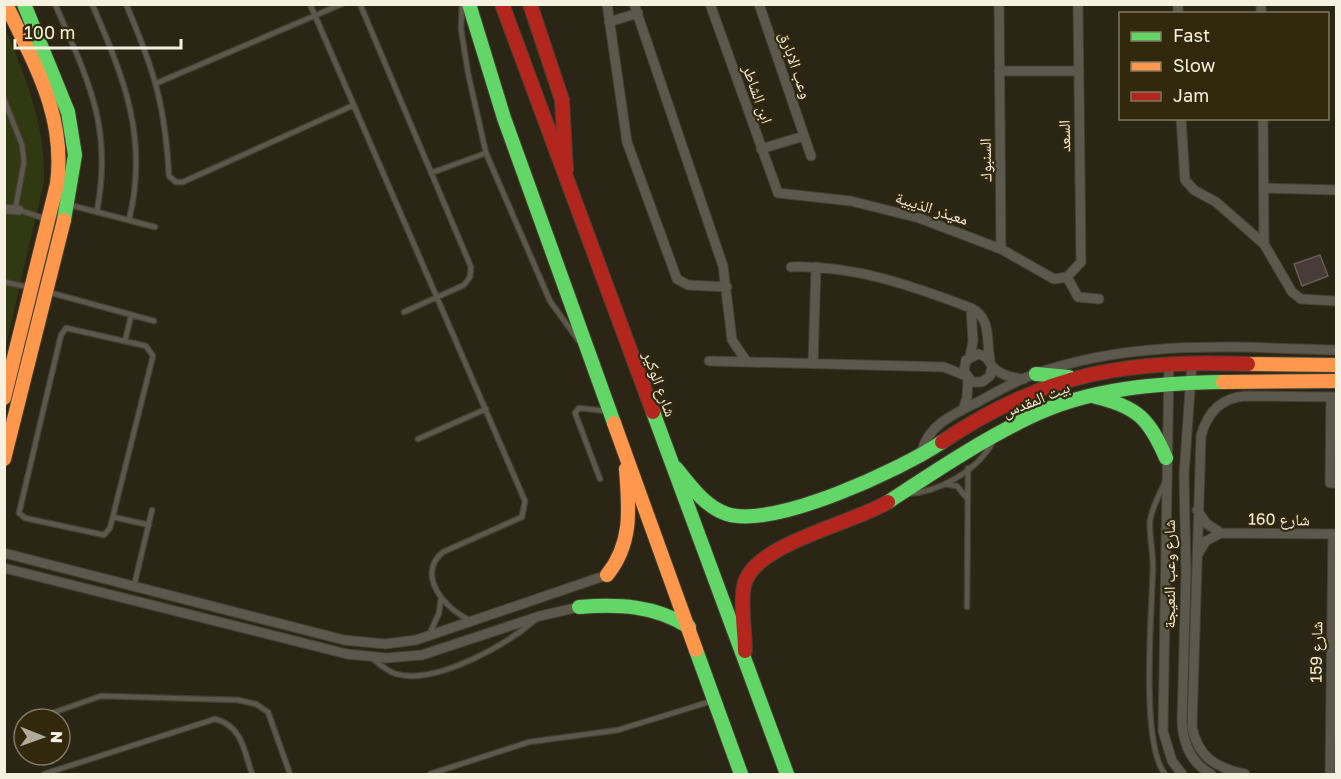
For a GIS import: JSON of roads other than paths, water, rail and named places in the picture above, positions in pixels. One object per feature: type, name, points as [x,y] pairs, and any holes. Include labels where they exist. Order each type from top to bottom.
[{"type":"street","points":[[469,4],[507,128],[741,774]]},
{"type":"street","name":"شارع الوكير","points":[[502,4],[787,774]]},
{"type":"street","points":[[530,4],[562,100],[566,181]]},
{"type":"street","points":[[607,4],[627,142],[677,279],[688,285],[728,287]]},
{"type":"street","name":"ابن الشاطر","points":[[710,4],[778,193]]},
{"type":"street","name":"وعب الابارق","points":[[759,4],[811,156]]},
{"type":"street","name":"السنبوك","points":[[999,4],[1001,249]]},
{"type":"street","name":"السعد","points":[[1067,277],[1079,267],[1081,262],[1078,4]]},
{"type":"street","points":[[4,459],[68,204],[75,155],[73,132],[55,78],[13,7]]},
{"type":"street","points":[[4,398],[48,220],[60,156],[58,136],[41,82],[13,7]]},
{"type":"street","points":[[609,22],[636,9],[723,266],[728,287],[729,329],[736,347],[747,362]]},
{"type":"street","points":[[999,71],[1078,71]]},
{"type":"street","points":[[1181,120],[1182,165],[1185,180],[1194,190],[1216,202],[1264,244],[1292,292],[1301,299],[1336,301]]},
{"type":"street","points":[[1263,120],[1264,244]]},
{"type":"street","points":[[761,149],[804,136]]},
{"type":"street","points":[[1264,188],[1336,190]]},
{"type":"street","name":"معيذر الذيبية","points":[[778,193],[851,201],[919,218],[1001,249],[1054,279],[1067,277]]},
{"type":"street","points":[[4,209],[19,210]]},
{"type":"street","points":[[791,267],[816,267],[885,278],[971,308],[983,316],[991,363],[990,376],[982,382],[944,367]]},
{"type":"street","points":[[813,364],[816,267]]},
{"type":"street","points":[[1067,277],[1078,297],[1099,299]]},
{"type":"street","points":[[963,410],[968,391],[964,371],[973,330],[971,308]]},
{"type":"street","name":"بيت المقدس","points":[[921,455],[931,431],[963,410],[1030,376],[1098,357],[1154,348],[1194,346],[1336,350]]},
{"type":"street","points":[[709,362],[944,367],[983,355],[991,363]]},
{"type":"street","name":"شارع وعب النعيجة","points":[[1192,362],[1184,483],[1186,573],[1183,732],[1192,759],[1211,774]]},
{"type":"street","name":"بيت المقدس","points":[[991,363],[1010,376],[1030,376]]},
{"type":"street","name":"بيت المقدس","points":[[670,462],[702,498],[718,510],[744,516],[774,512],[876,477],[921,455],[992,411],[1074,378],[1121,367],[1169,363],[1336,365]]},
{"type":"street","name":"شارع وعب النعيجة","points":[[1169,363],[1165,482],[1163,730],[1172,761],[1182,774]]},
{"type":"street","points":[[1030,376],[1074,378]]},
{"type":"street","name":"بيت المقدس","points":[[745,664],[744,586],[755,563],[776,549],[849,521],[901,495],[994,435],[1032,416],[1091,396],[1168,383],[1336,381]]},
{"type":"street","points":[[1091,396],[1122,402],[1140,412],[1155,430],[1166,458]]},
{"type":"street","name":"شارع وعب النعيجة","points":[[1245,774],[1213,764],[1200,750],[1194,735],[1197,510],[1201,435],[1213,410],[1224,401],[1238,396],[1334,397]]},
{"type":"street","points":[[1334,397],[1330,483],[1336,483]]},
{"type":"street","points":[[4,553],[344,640],[397,643],[440,633],[607,575],[624,552],[629,535],[624,452]]},
{"type":"street","points":[[1197,510],[1207,524],[1221,533],[1206,541],[1197,555]]},
{"type":"street","name":"شارع 160","points":[[1221,533],[1335,534]]},
{"type":"street","name":"شارع 159","points":[[1329,773],[1334,654],[1335,534]]},
{"type":"street","points":[[4,568],[347,654],[371,657],[405,657],[446,649],[540,616],[579,607],[642,606],[667,614],[689,627]]},
{"type":"street","points":[[440,633],[446,649]]},
{"type":"lane","points":[[55,4],[86,77],[100,126],[104,168],[97,211]]},
{"type":"lane","points":[[92,4],[118,65],[135,124],[137,177],[129,220]]},
{"type":"lane","points":[[126,4],[157,83],[167,134],[169,176],[176,182],[183,182],[354,105]]},
{"type":"lane","points":[[310,4],[524,497],[525,511],[522,518],[438,556],[432,574],[441,599],[458,614],[472,621]]},
{"type":"lane","points":[[157,83],[342,4]]},
{"type":"lane","points":[[360,4],[471,267],[470,277],[464,285],[404,312]]},
{"type":"lane","points":[[462,4],[462,29],[468,73],[486,153],[550,301],[567,327],[590,353]]},
{"type":"lane","points":[[4,99],[22,145],[24,162],[16,200],[19,210],[48,220]]},
{"type":"lane","points":[[431,173],[486,153]]},
{"type":"lane","points":[[68,204],[155,227]]},
{"type":"lane","points":[[4,282],[154,321]]},
{"type":"lane","points":[[125,341],[131,316]]},
{"type":"lane","points":[[72,328],[125,341],[146,346],[153,356],[109,532],[100,536],[23,518],[19,511],[62,332],[72,328]]},
{"type":"lane","points":[[600,479],[575,414],[579,408],[595,412],[610,410]]},
{"type":"lane","points":[[418,439],[486,409]]},
{"type":"lane","points":[[901,495],[928,491],[945,484],[985,455],[994,435]]},
{"type":"lane","points":[[967,607],[968,468]]},
{"type":"lane","points":[[1165,482],[1152,510],[1150,531],[1153,558],[1151,726],[1160,768],[1165,774]]},
{"type":"lane","points":[[945,484],[957,486],[968,500]]},
{"type":"lane","points":[[134,586],[152,510]]},
{"type":"lane","points":[[113,517],[149,525]]},
{"type":"lane","points":[[426,637],[436,622],[441,599]]},
{"type":"lane","points":[[371,657],[394,673],[404,675],[432,672],[495,650],[540,616]]},
{"type":"lane","points":[[69,707],[100,696],[197,696],[256,704],[268,712],[290,774]]},
{"type":"lane","points":[[430,774],[529,742],[624,728],[715,700]]},
{"type":"lane","points":[[44,774],[215,719],[228,722],[238,733],[252,774]]}]
